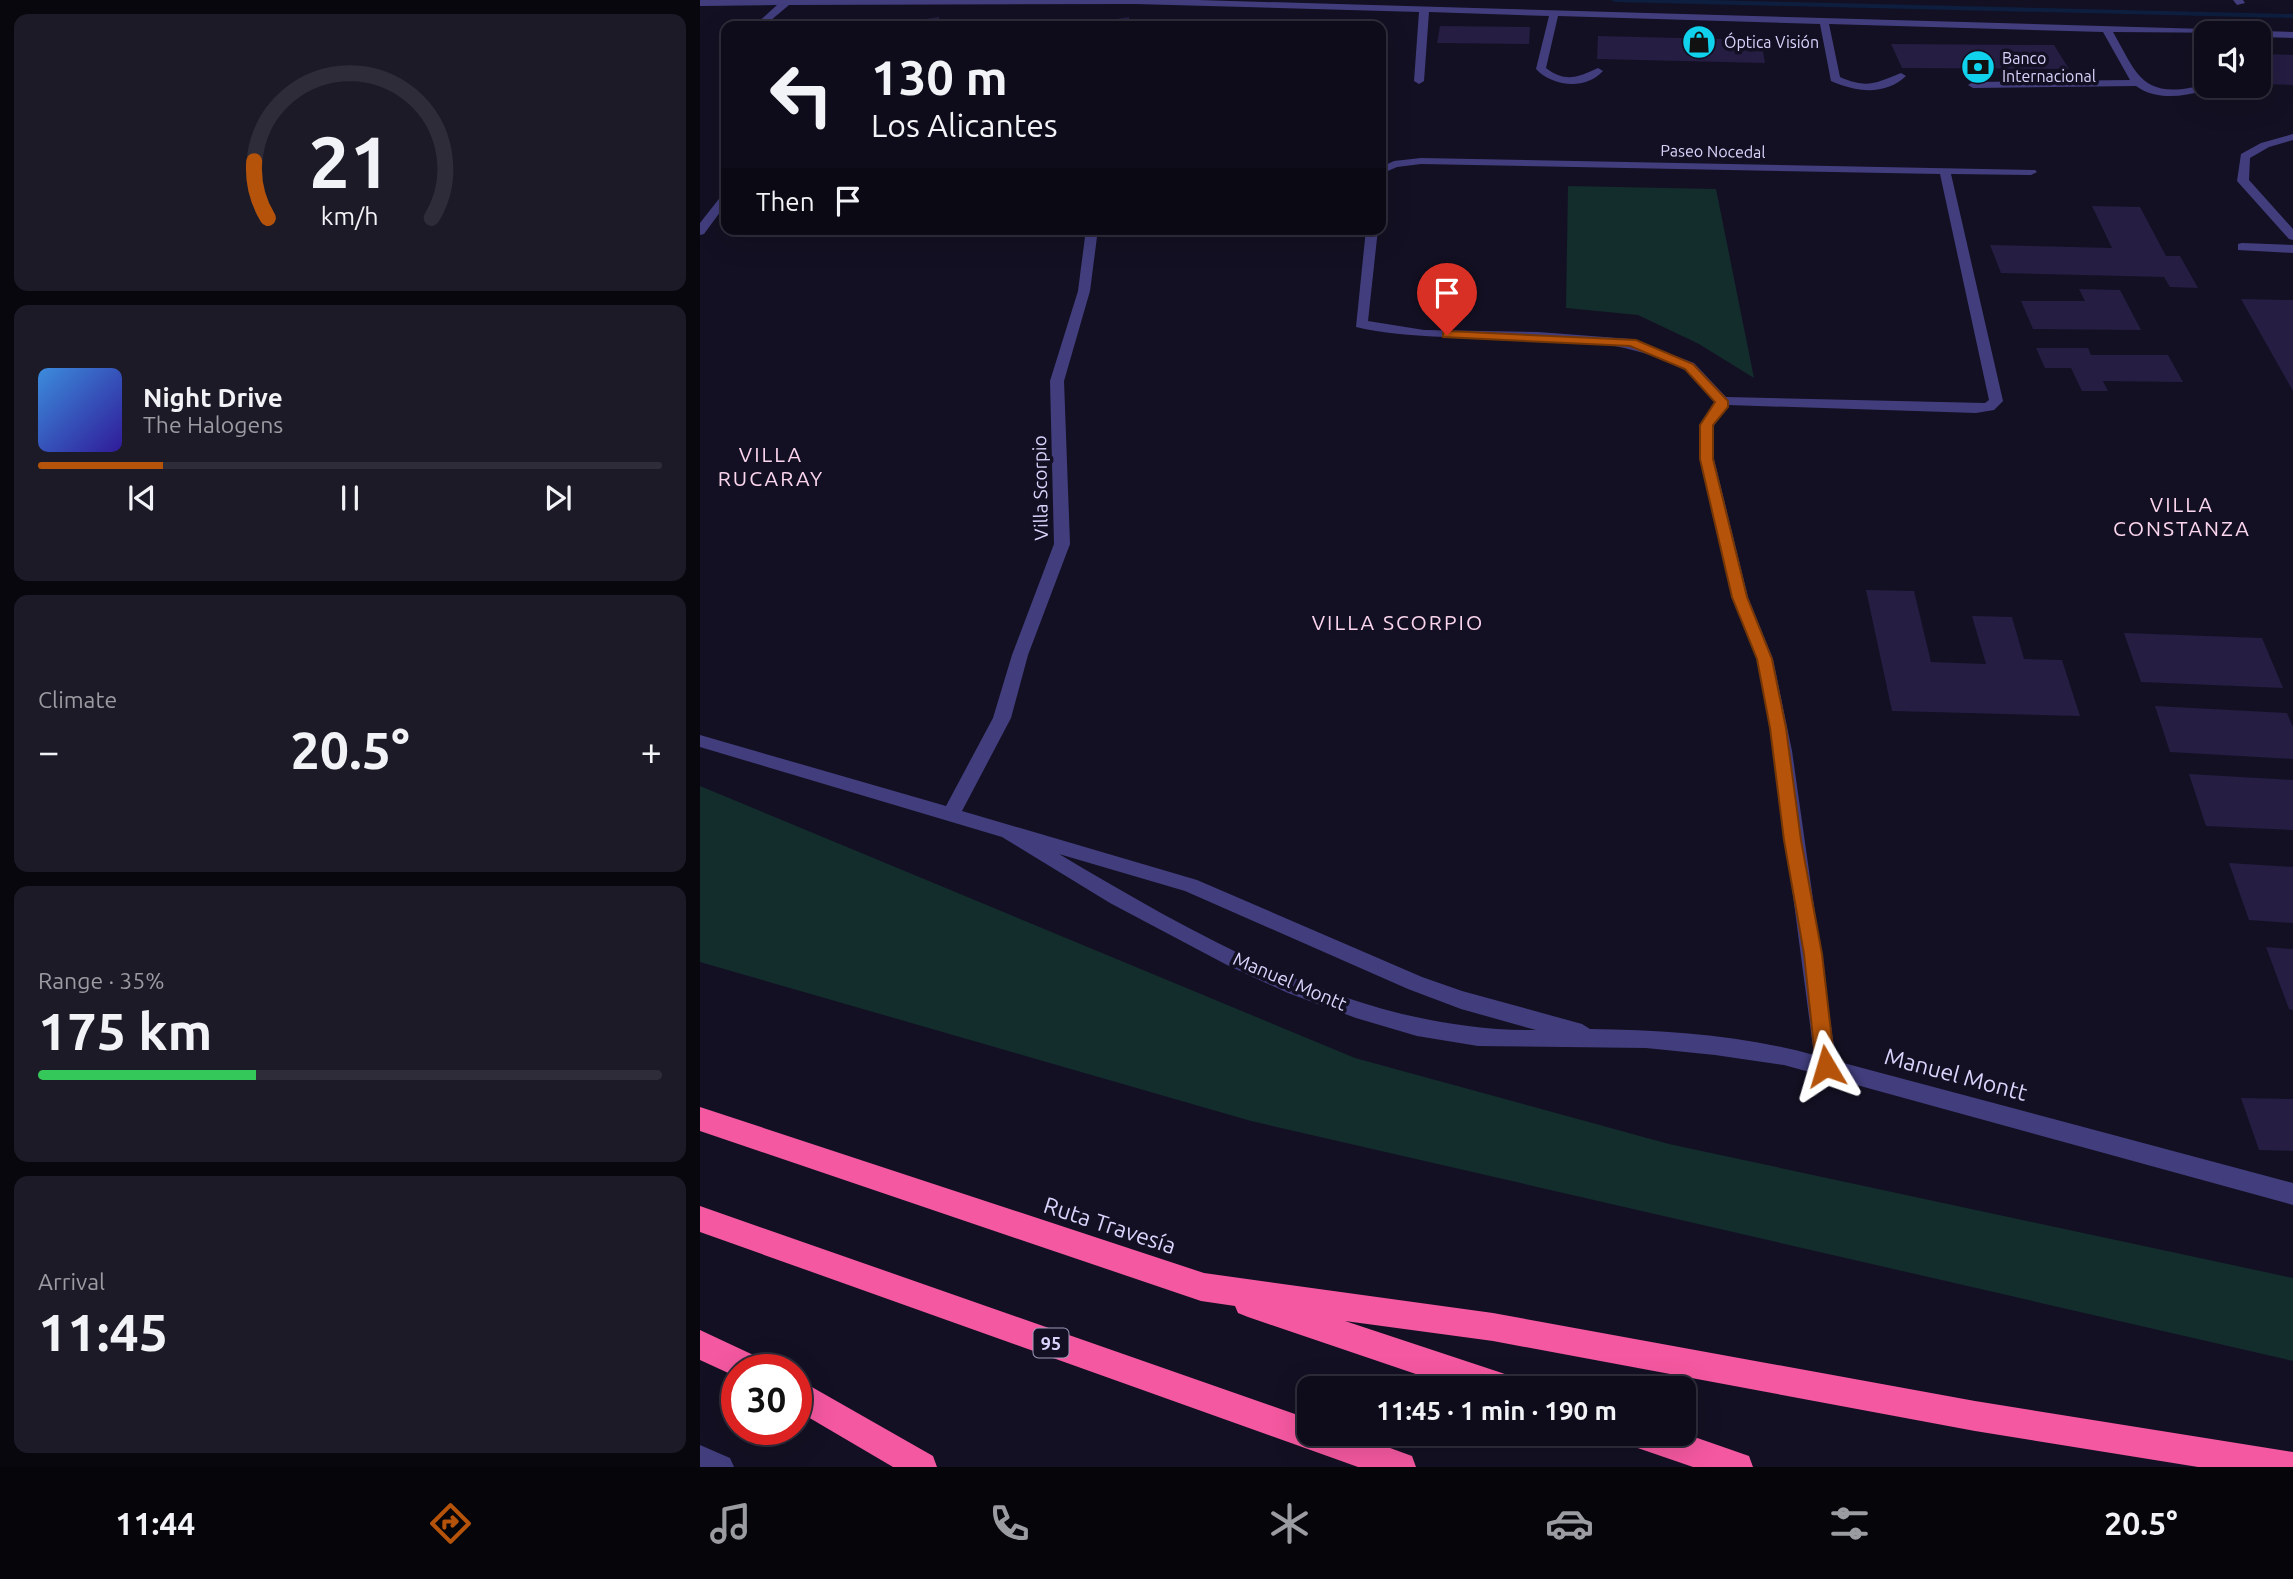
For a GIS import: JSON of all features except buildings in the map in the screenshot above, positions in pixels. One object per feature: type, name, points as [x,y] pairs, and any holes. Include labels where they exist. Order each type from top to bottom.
[{"type":"highway","name":"Ruta Travesía","points":[[700,1119],[1466,1376]]},
{"type":"highway","name":"95","points":[[700,1219],[1402,1467]]},
{"type":"highway","points":[[1201,1287],[1493,1327],[1975,1416],[2293,1466]]},
{"type":"highway","points":[[700,1345],[721,1355]]},
{"type":"highway","points":[[812,1402],[922,1467]]},
{"type":"highway","points":[[1676,1446],[1738,1467]]},
{"type":"street","points":[[765,21],[788,1]]},
{"type":"street","points":[[700,3],[1136,1],[2194,32]]},
{"type":"street","points":[[1419,80],[1424,9]]},
{"type":"street","points":[[1554,13],[1541,69],[1549,77],[1569,80],[1589,78],[1598,71]]},
{"type":"street","points":[[1824,22],[1835,79],[1864,88],[1890,83],[1901,76]]},
{"type":"street","points":[[2106,29],[2138,83]]},
{"type":"street","points":[[2271,34],[2293,35]]},
{"type":"street","points":[[1973,85],[2138,83],[2151,89],[2180,93],[2194,90]]},
{"type":"street","points":[[2293,137],[2265,145],[2245,156],[2243,181],[2293,236]]},
{"type":"street","name":"Paseo Nocedal","points":[[1386,168],[1394,164],[1420,161],[2031,172]]},
{"type":"street","points":[[1371,235],[1361,324],[1424,334],[1538,336],[1632,342],[1689,366],[1722,401],[1976,410],[1989,407],[1996,401],[1945,171]]},
{"type":"street","points":[[700,231],[721,204]]},
{"type":"street","name":"Villa Scorpio","points":[[952,813],[1002,718],[1020,655],[1062,544],[1057,381],[1084,290],[1091,235]]},
{"type":"street","points":[[2242,247],[2293,249]]},
{"type":"street","points":[[1722,401],[1721,407],[1707,425],[1707,459],[1740,597],[1765,659],[1780,738],[1792,840],[1813,954],[1826,1066]]},
{"type":"street","name":"Manuel Montt","points":[[700,741],[1190,885],[1427,987],[1599,1038]]},
{"type":"street","name":"Manuel Montt","points":[[1009,833],[1115,897],[1189,935],[1281,979],[1370,1014],[1477,1037],[1538,1040],[1599,1038],[1742,1048],[1826,1066],[2293,1194]]},
{"type":"street","points":[[700,1458],[721,1467]]},
{"type":"green space","points":[[1568,186],[1716,189],[1754,378],[1699,344],[1638,315],[1566,308]]},
{"type":"green space","points":[[700,786],[1355,1058],[1669,1144],[2293,1278],[2293,1361],[1251,1121],[700,962]]},
{"type":"waterway","points":[[1615,0],[2293,16]]},
{"type":"place","name":"Óptica Visión","points":[[1699,42]]},
{"type":"place","name":"Banco Internacional","points":[[1978,67]]},
{"type":"district","name":"VILLA RUCARAY","points":[[771,466]]},
{"type":"district","name":"VILLA CONSTANZA","points":[[2182,516]]},
{"type":"district","name":"VILLA SCORPIO","points":[[1398,622]]},
{"type":"route","points":[[1447,335],[1538,336],[1632,342],[1689,366],[1722,401],[1721,407],[1707,425],[1707,459],[1740,597],[1765,659],[1783,751],[1792,840],[1813,954],[1826,1066]]}]
